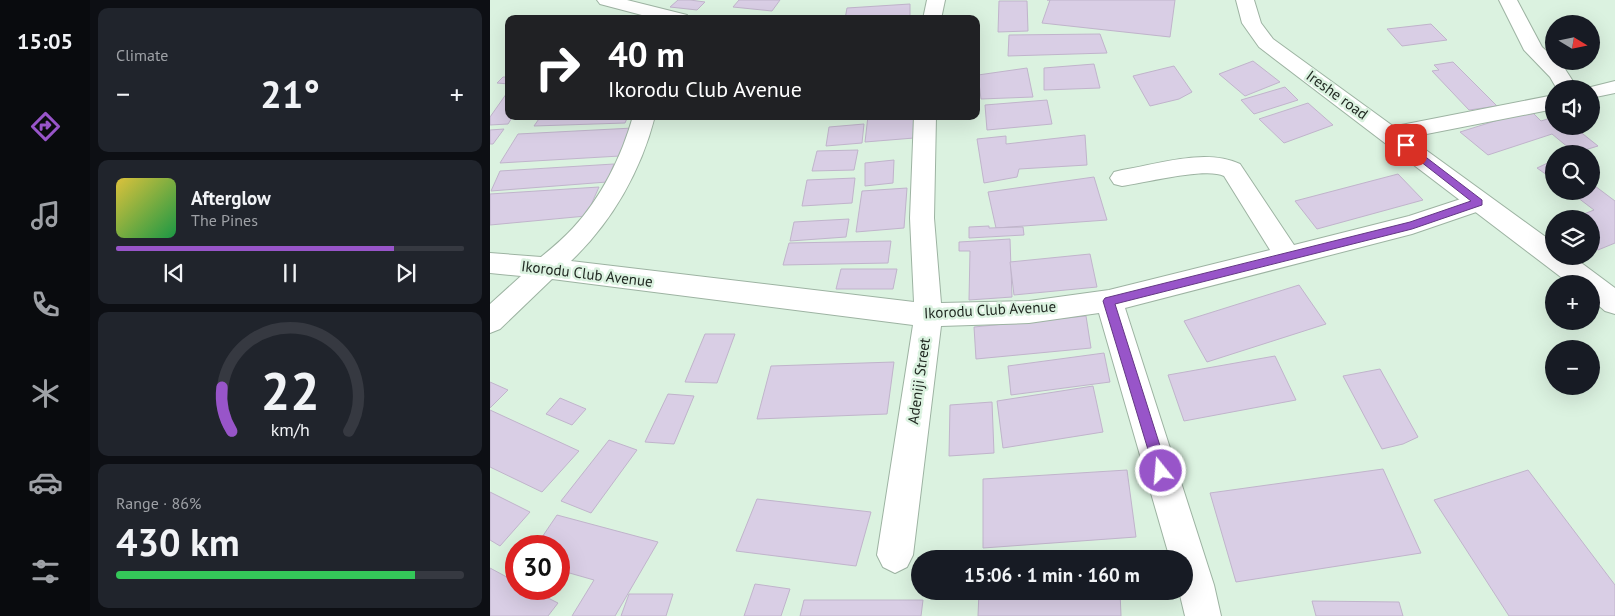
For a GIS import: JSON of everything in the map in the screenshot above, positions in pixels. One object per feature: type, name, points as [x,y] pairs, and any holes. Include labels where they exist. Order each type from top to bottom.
[{"type":"street","points":[[606,0],[664,15]]},
{"type":"street","points":[[933,15],[936,0]]},
{"type":"street","name":"Ireshe road","points":[[1245,0],[1252,27],[1266,43],[1579,275]]},
{"type":"street","points":[[1508,0],[1534,50],[1558,73],[1562,80]]},
{"type":"street","points":[[1600,90],[1615,86]]},
{"type":"street","points":[[1391,134],[1545,104]]},
{"type":"street","points":[[490,321],[582,235],[611,195],[638,138],[643,120]]},
{"type":"street","name":"Adeniji Street","points":[[895,555],[928,315],[922,218],[925,120]]},
{"type":"street","points":[[1122,178],[1204,165],[1221,165],[1232,170],[1288,256]]},
{"type":"street","name":"Ikorodu Club Avenue","points":[[490,263],[547,268],[928,315],[1029,312],[1109,301],[1412,225],[1479,202]]},
{"type":"street","name":"Ireshe road","points":[[1600,291],[1615,303]]},
{"type":"street","points":[[1109,301],[1196,585],[1203,616]]},
{"type":"building","points":[[678,0],[705,2],[697,10],[670,7]]},
{"type":"building","points":[[739,0],[780,0],[772,11],[733,7]]},
{"type":"building","points":[[1050,0],[1175,0],[1170,37],[1042,23]]},
{"type":"building","points":[[999,1],[1027,1],[1028,31],[998,32]]},
{"type":"building","points":[[910,4],[910,15],[846,15],[847,8]]},
{"type":"building","points":[[1431,24],[1447,40],[1402,46],[1387,29]]},
{"type":"building","points":[[1100,34],[1107,53],[1008,56],[1009,35]]},
{"type":"building","points":[[1253,61],[1280,82],[1245,96],[1219,74]]},
{"type":"building","points":[[1453,62],[1497,106],[1469,110],[1432,71],[1439,70],[1434,65]]},
{"type":"building","points":[[1094,64],[1100,88],[1044,90],[1044,68]]},
{"type":"building","points":[[1174,66],[1192,92],[1179,99],[1150,106],[1133,76]]},
{"type":"building","points":[[1027,68],[1033,97],[981,99],[980,75]]},
{"type":"building","points":[[503,77],[505,77],[505,84],[497,83]]},
{"type":"building","points":[[1285,87],[1298,100],[1254,114],[1241,100]]},
{"type":"building","points":[[505,96],[505,120],[510,120],[508,124],[490,125],[490,117]]},
{"type":"building","points":[[1047,100],[1052,124],[987,130],[985,105]]},
{"type":"building","points":[[1308,103],[1333,125],[1284,143],[1259,119]]},
{"type":"building","points":[[1530,110],[1541,121],[1545,120],[1545,135],[1549,135],[1488,155],[1460,132]]},
{"type":"building","points":[[538,120],[626,120],[625,123],[534,126]]},
{"type":"building","points":[[868,120],[915,120],[914,138],[865,142]]},
{"type":"building","points":[[864,124],[862,143],[826,146],[829,127]]},
{"type":"building","points":[[633,128],[620,156],[500,163],[518,134]]},
{"type":"building","points":[[504,129],[493,144],[490,144],[490,130]]},
{"type":"building","points":[[1085,135],[1087,165],[1019,169],[1017,177],[984,183],[977,139],[1006,136],[1006,144]]},
{"type":"building","points":[[1553,135],[1584,135],[1597,145],[1565,145]]},
{"type":"building","points":[[858,150],[854,170],[812,171],[817,151]]},
{"type":"building","points":[[894,160],[893,183],[865,186],[865,163]]},
{"type":"building","points":[[614,164],[607,182],[491,191],[500,171]]},
{"type":"building","points":[[1545,164],[1545,174],[1537,168]]},
{"type":"building","points":[[1398,174],[1423,200],[1317,229],[1295,201]]},
{"type":"building","points":[[1094,177],[1107,220],[996,228],[988,192]]},
{"type":"building","points":[[855,178],[852,203],[802,206],[807,180]]},
{"type":"building","points":[[599,187],[586,216],[490,225],[490,194]]},
{"type":"building","points":[[907,188],[904,228],[856,232],[862,191]]},
{"type":"building","points":[[1600,190],[1615,201],[1615,243],[1600,249],[1600,210],[1594,210],[1581,200],[1600,200]]},
{"type":"building","points":[[849,219],[846,237],[790,241],[794,222]]},
{"type":"building","points":[[989,226],[989,228],[1023,227],[1024,235],[969,238],[969,227]]},
{"type":"building","points":[[1010,239],[1012,297],[969,300],[970,251],[959,251],[959,242]]},
{"type":"building","points":[[891,241],[888,263],[783,265],[789,243]]},
{"type":"building","points":[[1090,254],[1097,287],[1014,295],[1010,262]]},
{"type":"building","points":[[841,269],[897,269],[893,289],[836,289]]},
{"type":"building","points":[[1299,285],[1326,324],[1207,362],[1184,321]]},
{"type":"building","points":[[1086,316],[1091,348],[976,359],[974,327]]},
{"type":"building","points":[[705,334],[735,334],[717,383],[685,382]]},
{"type":"building","points":[[1104,353],[1110,382],[1011,395],[1008,366]]},
{"type":"building","points":[[1275,356],[1296,400],[1184,421],[1168,375]]},
{"type":"building","points":[[894,362],[887,414],[757,419],[771,366]]},
{"type":"building","points":[[1380,369],[1418,437],[1403,444],[1382,449],[1343,376]]},
{"type":"building","points":[[490,382],[508,390],[490,408]]},
{"type":"building","points":[[1093,386],[1103,432],[1003,448],[997,401]]},
{"type":"building","points":[[668,394],[694,396],[674,444],[645,442]]},
{"type":"building","points":[[560,398],[586,409],[572,425],[546,414]]},
{"type":"building","points":[[992,402],[994,453],[949,456],[950,405]]},
{"type":"building","points":[[490,410],[579,451],[542,492],[490,467]]},
{"type":"building","points":[[609,440],[637,450],[591,513],[561,501]]},
{"type":"building","points":[[1383,469],[1421,553],[1236,582],[1210,493]]},
{"type":"building","points":[[1127,470],[1136,537],[983,548],[983,479]]},
{"type":"building","points":[[1528,470],[1615,585],[1615,616],[1509,616],[1434,500]]},
{"type":"building","points":[[490,492],[530,512],[510,535],[505,535],[505,540],[500,546],[490,540]]},
{"type":"building","points":[[757,499],[871,512],[856,566],[736,551]]},
{"type":"building","points":[[557,515],[658,542],[615,616],[572,616],[594,580],[570,573],[570,535],[543,535]]},
{"type":"building","points":[[490,568],[505,576],[505,600],[552,600],[558,603],[548,616],[490,616]]},
{"type":"building","points":[[755,584],[790,589],[781,616],[744,616]]},
{"type":"building","points":[[629,594],[673,594],[666,616],[621,616]]},
{"type":"building","points":[[804,600],[923,600],[921,616],[800,616]]},
{"type":"building","points":[[979,600],[1120,600],[1121,616],[978,616]]},
{"type":"building","points":[[1312,601],[1399,602],[1403,616],[1316,616]]},
{"type":"route","points":[[1161,471],[1109,301],[1337,242],[1412,225],[1479,202],[1406,145]]}]
